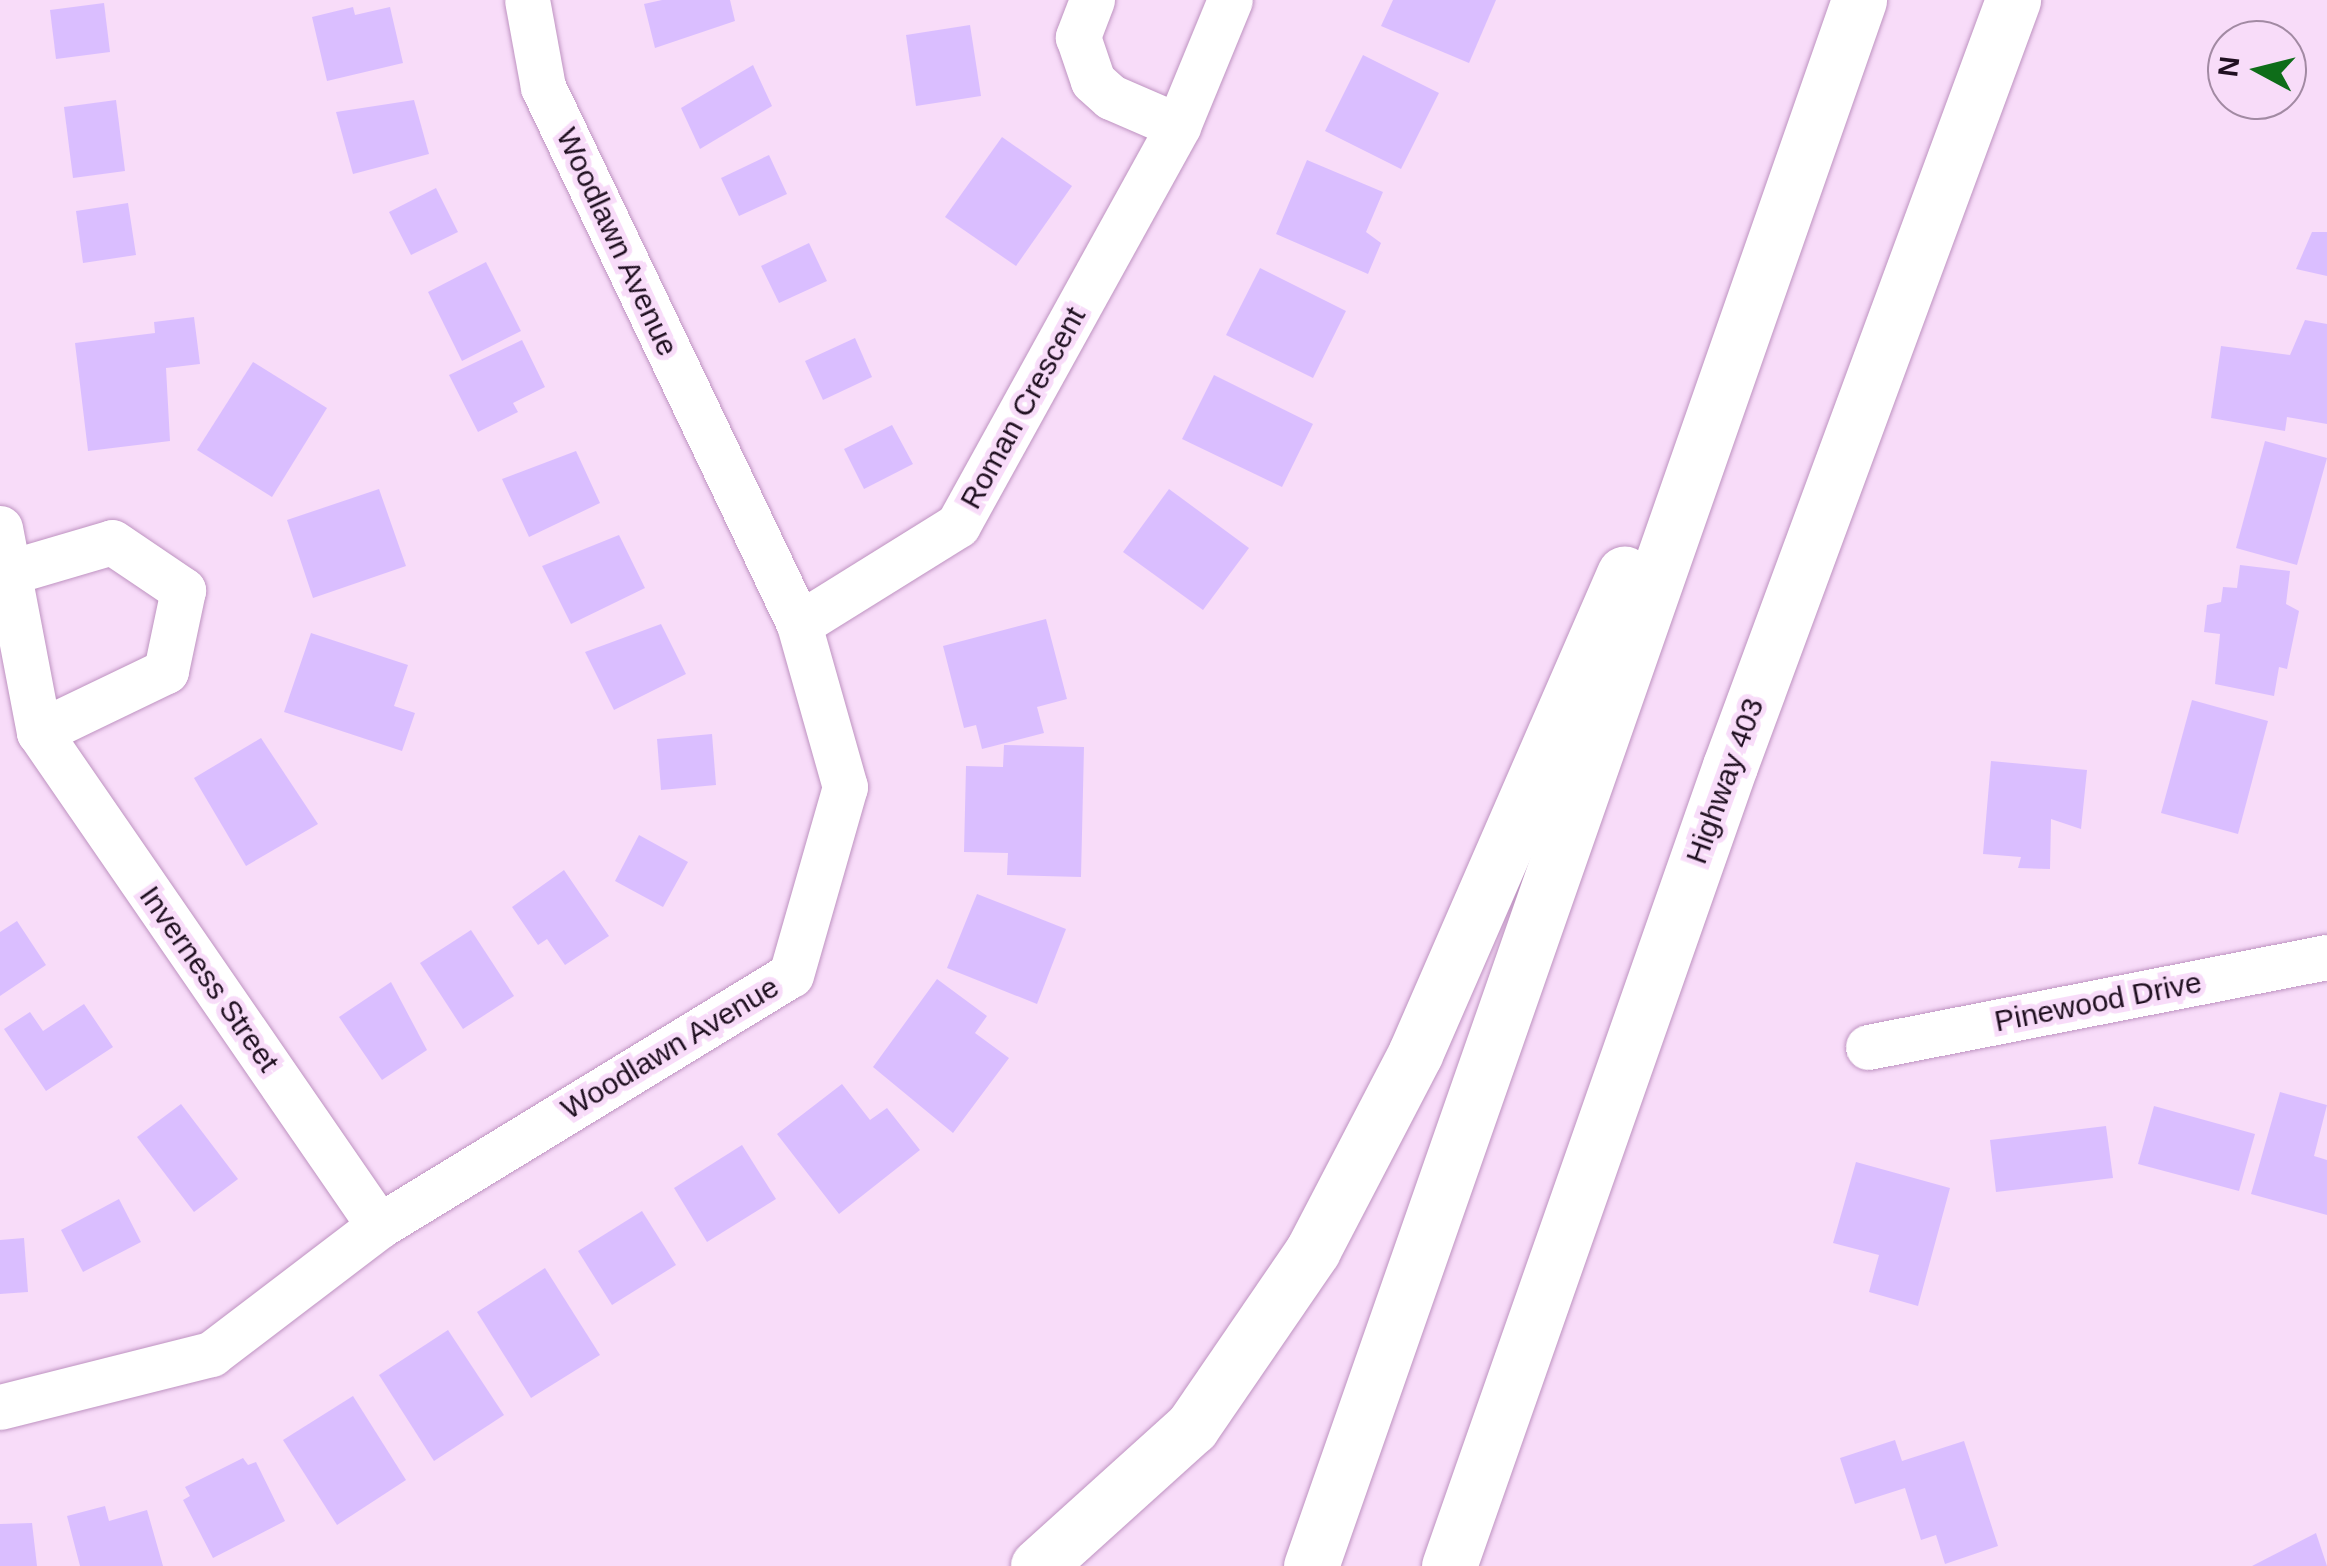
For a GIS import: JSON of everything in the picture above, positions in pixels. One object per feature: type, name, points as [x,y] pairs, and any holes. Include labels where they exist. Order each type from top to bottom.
[{"type":"highway","points":[[1311,1566],[1858,0]]},
{"type":"highway","name":"Highway 403","points":[[1449,1566],[1730,766],[2013,0]]},
{"type":"highway","points":[[1038,1566],[1192,1427],[1313,1250],[1415,1054],[1634,551],[1710,430]]},
{"type":"street","name":"Woodlawn Avenue","points":[[0,1407],[210,1354],[379,1226],[791,975],[846,787],[799,624],[544,87],[527,0]]},
{"type":"street","points":[[1092,0],[1078,36],[1093,81],[1111,97],[1178,126]]},
{"type":"street","name":"Roman Crescent","points":[[799,624],[958,526],[1178,126],[1230,0]]},
{"type":"street","name":"Inverness Street","points":[[0,528],[39,732],[379,1226]]},
{"type":"street","points":[[6,572],[112,542],[183,590],[166,670],[39,732]]},
{"type":"street","name":"Pinewood Drive","points":[[1868,1047],[2327,957]]},
{"type":"building","points":[[662,0],[730,0],[735,21],[655,48],[644,4]]},
{"type":"building","points":[[1393,0],[1496,0],[1469,63],[1381,26]]},
{"type":"building","points":[[104,3],[110,52],[56,59],[50,10]]},
{"type":"building","points":[[353,7],[355,15],[390,7],[403,63],[327,81],[312,17]]},
{"type":"building","points":[[970,25],[981,96],[916,106],[906,35]]},
{"type":"building","points":[[1363,55],[1439,93],[1401,169],[1325,131]]},
{"type":"building","points":[[753,65],[772,106],[700,149],[681,108]]},
{"type":"building","points":[[116,100],[125,171],[73,178],[64,107]]},
{"type":"building","points":[[414,100],[429,154],[353,174],[336,112]]},
{"type":"building","points":[[1002,137],[1072,186],[1016,266],[945,217]]},
{"type":"building","points":[[769,155],[787,194],[739,216],[721,178]]},
{"type":"building","points":[[1307,160],[1383,192],[1366,232],[1381,243],[1368,274],[1276,234]]},
{"type":"building","points":[[436,188],[458,232],[411,255],[389,212]]},
{"type":"building","points":[[128,203],[136,255],[83,263],[76,211]]},
{"type":"building","points":[[2312,232],[2327,232],[2327,276],[2296,269]]},
{"type":"building","points":[[809,243],[827,281],[779,303],[761,266]]},
{"type":"building","points":[[486,262],[521,331],[462,361],[428,292]]},
{"type":"building","points":[[1260,268],[1346,311],[1313,378],[1226,335]]},
{"type":"building","points":[[194,317],[200,364],[166,368],[170,441],[88,451],[75,343],[155,333],[154,322]]},
{"type":"building","points":[[2305,320],[2327,324],[2327,424],[2287,417],[2285,431],[2211,418],[2221,346],[2290,355]]},
{"type":"building","points":[[855,338],[872,377],[823,400],[805,361]]},
{"type":"building","points":[[522,340],[545,387],[513,403],[518,412],[478,432],[449,375]]},
{"type":"building","points":[[253,362],[327,408],[272,497],[197,450]]},
{"type":"building","points":[[1214,375],[1313,424],[1282,487],[1182,439]]},
{"type":"building","points":[[892,425],[913,464],[864,489],[844,449]]},
{"type":"building","points":[[2265,441],[2327,458],[2297,565],[2236,548]]},
{"type":"building","points":[[576,451],[600,503],[529,537],[502,479]]},
{"type":"building","points":[[379,489],[406,566],[313,598],[287,520]]},
{"type":"building","points":[[1169,489],[1249,548],[1203,610],[1123,552]]},
{"type":"building","points":[[619,535],[645,588],[571,624],[542,566]]},
{"type":"building","points":[[2240,565],[2290,571],[2286,604],[2299,611],[2287,669],[2279,667],[2274,696],[2215,684],[2220,634],[2204,632],[2207,605],[2221,602],[2223,587],[2237,588]]},
{"type":"building","points":[[1046,619],[1067,699],[1037,707],[1044,733],[982,749],[976,725],[964,728],[943,646]]},
{"type":"building","points":[[661,624],[686,674],[614,710],[585,652]]},
{"type":"building","points":[[311,633],[408,665],[394,706],[415,713],[402,751],[284,712]]},
{"type":"building","points":[[2192,700],[2268,721],[2238,834],[2161,813]]},
{"type":"building","points":[[712,734],[716,785],[661,790],[657,739]]},
{"type":"building","points":[[261,738],[318,824],[246,866],[194,778]]},
{"type":"building","points":[[1004,745],[1084,747],[1081,877],[1007,875],[1008,853],[964,852],[966,766],[1003,767]]},
{"type":"building","points":[[1991,761],[2087,770],[2081,829],[2051,819],[2050,869],[2018,868],[2021,857],[1983,854]]},
{"type":"building","points":[[639,835],[688,862],[663,907],[615,881]]},
{"type":"building","points":[[564,870],[609,936],[565,965],[547,939],[538,945],[512,907]]},
{"type":"building","points":[[977,894],[1066,929],[1037,1004],[947,968]]},
{"type":"building","points":[[17,921],[46,965],[0,996],[0,932]]},
{"type":"building","points":[[471,930],[514,996],[463,1029],[420,963]]},
{"type":"building","points":[[937,979],[987,1016],[975,1033],[1009,1058],[953,1133],[873,1067]]},
{"type":"building","points":[[391,982],[427,1050],[382,1080],[339,1017]]},
{"type":"building","points":[[84,1004],[113,1047],[46,1091],[4,1029],[30,1012],[43,1031]]},
{"type":"building","points":[[842,1084],[870,1120],[887,1108],[920,1150],[839,1214],[777,1134]]},
{"type":"building","points":[[2280,1092],[2327,1105],[2314,1156],[2327,1160],[2327,1215],[2251,1194]]},
{"type":"building","points":[[181,1104],[238,1179],[194,1212],[137,1137]]},
{"type":"building","points":[[2154,1106],[2255,1134],[2239,1191],[2138,1164]]},
{"type":"building","points":[[2106,1126],[2113,1178],[1996,1192],[1990,1140]]},
{"type":"building","points":[[742,1145],[776,1199],[707,1242],[674,1188]]},
{"type":"building","points":[[1856,1162],[1950,1188],[1918,1306],[1869,1292],[1879,1255],[1833,1243]]},
{"type":"building","points":[[119,1199],[141,1242],[83,1272],[61,1230]]},
{"type":"building","points":[[642,1211],[676,1265],[612,1305],[578,1251]]},
{"type":"building","points":[[24,1238],[28,1292],[0,1294],[0,1240]]},
{"type":"building","points":[[545,1268],[600,1355],[531,1398],[477,1312]]},
{"type":"building","points":[[448,1330],[504,1415],[434,1461],[379,1375]]},
{"type":"building","points":[[353,1396],[406,1480],[337,1525],[283,1440]]},
{"type":"building","points":[[1895,1440],[1902,1461],[1964,1441],[1998,1546],[1945,1564],[1936,1535],[1921,1540],[1905,1488],[1855,1504],[1840,1458]]},
{"type":"building","points":[[243,1458],[248,1465],[256,1462],[285,1521],[213,1558],[183,1500],[190,1496],[185,1487]]},
{"type":"building","points":[[105,1506],[109,1521],[147,1510],[163,1566],[80,1566],[67,1516]]},
{"type":"building","points":[[32,1523],[37,1566],[0,1566],[0,1524]]},
{"type":"building","points":[[2316,1533],[2327,1566],[2252,1566]]}]
